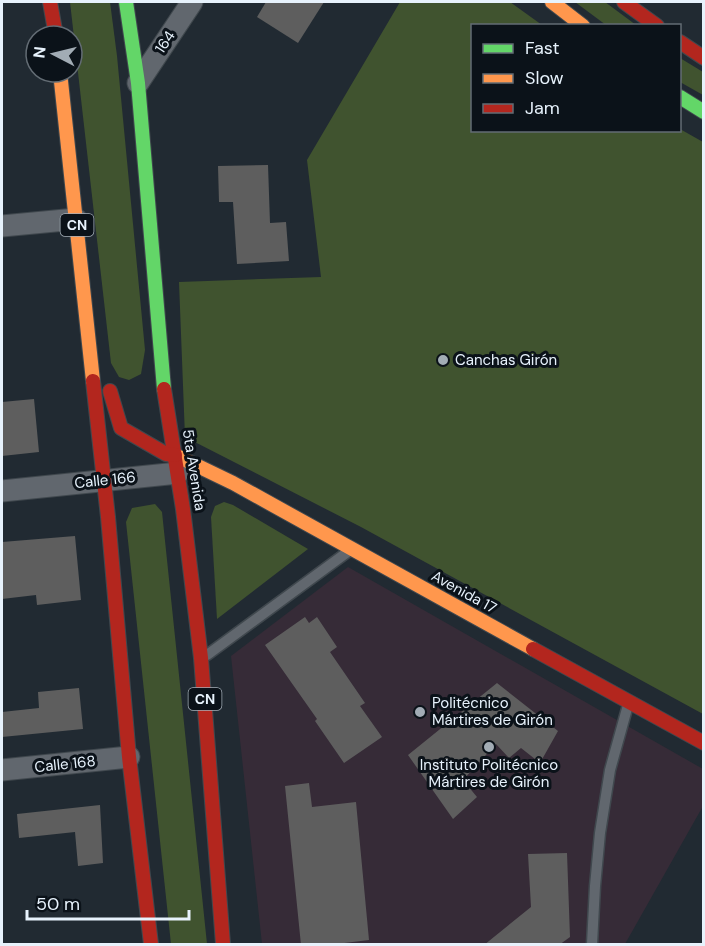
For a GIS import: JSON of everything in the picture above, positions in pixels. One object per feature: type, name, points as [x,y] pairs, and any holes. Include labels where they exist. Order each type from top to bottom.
[{"type":"main road","points":[[50,2],[54,24]]},
{"type":"main road","name":"5ta Avenida","points":[[126,2],[138,83],[162,370],[201,658],[223,945]]},
{"type":"main road","points":[[552,2],[580,24]]},
{"type":"main road","points":[[624,2],[654,24]]},
{"type":"main road","points":[[681,43],[704,58]]},
{"type":"main road","name":"CN","points":[[61,84],[105,480],[129,757],[151,945]]},
{"type":"main road","points":[[681,98],[704,112]]},
{"type":"main road","points":[[151,382],[162,370]]},
{"type":"main road","points":[[93,378],[115,393],[121,428],[166,454],[176,464]]},
{"type":"main road","name":"Calle 166","points":[[176,464],[208,470]]},
{"type":"main road","name":"Avenida 17","points":[[208,470],[704,742]]},
{"type":"street","name":"164","points":[[138,83],[192,2]]},
{"type":"street","points":[[2,226],[76,219]]},
{"type":"street","name":"Calle 166","points":[[2,491],[105,480],[176,464]]},
{"type":"street","name":"Calle 168","points":[[2,770],[129,757]]},
{"type":"lane","points":[[201,658],[352,549]]},
{"type":"lane","points":[[592,945],[600,833],[610,771],[628,701]]},
{"type":"shaded area","name":"Politécnico Mártires de Girón","points":[[348,567],[703,769],[703,806],[625,944],[262,944],[231,656]]},
{"type":"green space","points":[[70,2],[110,2],[145,350],[141,374],[129,380],[119,377],[111,363],[79,84],[84,84],[84,24],[72,24]]},
{"type":"green space","name":"Canchas Girón","points":[[400,2],[510,2],[541,24],[471,24],[471,132],[681,132],[681,130],[703,142],[703,714],[361,527],[185,437],[179,282],[321,277],[307,160]]},
{"type":"green space","points":[[575,2],[605,2],[635,24],[605,24]]},
{"type":"green space","points":[[681,59],[703,72],[703,95],[681,83]]},
{"type":"green space","points":[[224,502],[308,549],[217,619],[211,517],[215,506]]},
{"type":"green space","points":[[155,504],[162,512],[207,944],[171,944],[126,522],[132,508]]},
{"type":"building","points":[[266,2],[324,2],[298,43],[257,17]]},
{"type":"building","points":[[268,165],[270,223],[286,222],[289,261],[237,264],[233,202],[219,202],[218,166]]},
{"type":"building","points":[[34,399],[39,452],[2,456],[2,402]]},
{"type":"building","points":[[75,536],[81,600],[37,605],[36,595],[2,599],[2,542]]},
{"type":"building","points":[[305,617],[309,623],[317,617],[337,647],[330,652],[365,703],[360,706],[382,737],[344,763],[315,721],[317,719],[265,645]]},
{"type":"building","points":[[497,683],[558,731],[540,763],[521,748],[509,758],[496,744],[463,780],[477,797],[453,819],[408,755]]},
{"type":"building","points":[[79,688],[83,729],[2,737],[2,712],[39,708],[38,692]]},
{"type":"building","points":[[309,783],[312,807],[356,802],[369,940],[328,945],[301,945],[285,786]]},
{"type":"building","points":[[100,805],[103,863],[78,866],[75,832],[19,838],[17,814]]},
{"type":"building","points":[[567,853],[570,937],[559,945],[484,945],[531,907],[528,854]]},
{"type":"traffic: fast","points":[[126,2],[138,83],[164,389]]},
{"type":"traffic: fast","points":[[681,98],[704,112]]},
{"type":"traffic: slow","points":[[552,2],[580,24]]},
{"type":"traffic: slow","points":[[61,84],[93,381]]},
{"type":"traffic: slow","points":[[175,455],[233,483],[533,649]]},
{"type":"traffic: jam","points":[[50,2],[54,24]]},
{"type":"traffic: jam","points":[[624,2],[654,24]]},
{"type":"traffic: jam","points":[[681,43],[704,58]]},
{"type":"traffic: jam","points":[[93,381],[108,517],[129,757],[151,944]]},
{"type":"traffic: jam","points":[[164,389],[183,509],[201,658],[223,944]]},
{"type":"traffic: jam","points":[[110,391],[121,428],[166,454],[175,455]]},
{"type":"traffic: jam","points":[[533,649],[704,743]]},
{"type":"place","name":"Canchas Girón","points":[[443,360]]},
{"type":"place","name":"Politécnico Mártires de Girón","points":[[420,712]]},
{"type":"place","name":"Instituto Politécnico Mártires de Girón","points":[[489,747]]}]
